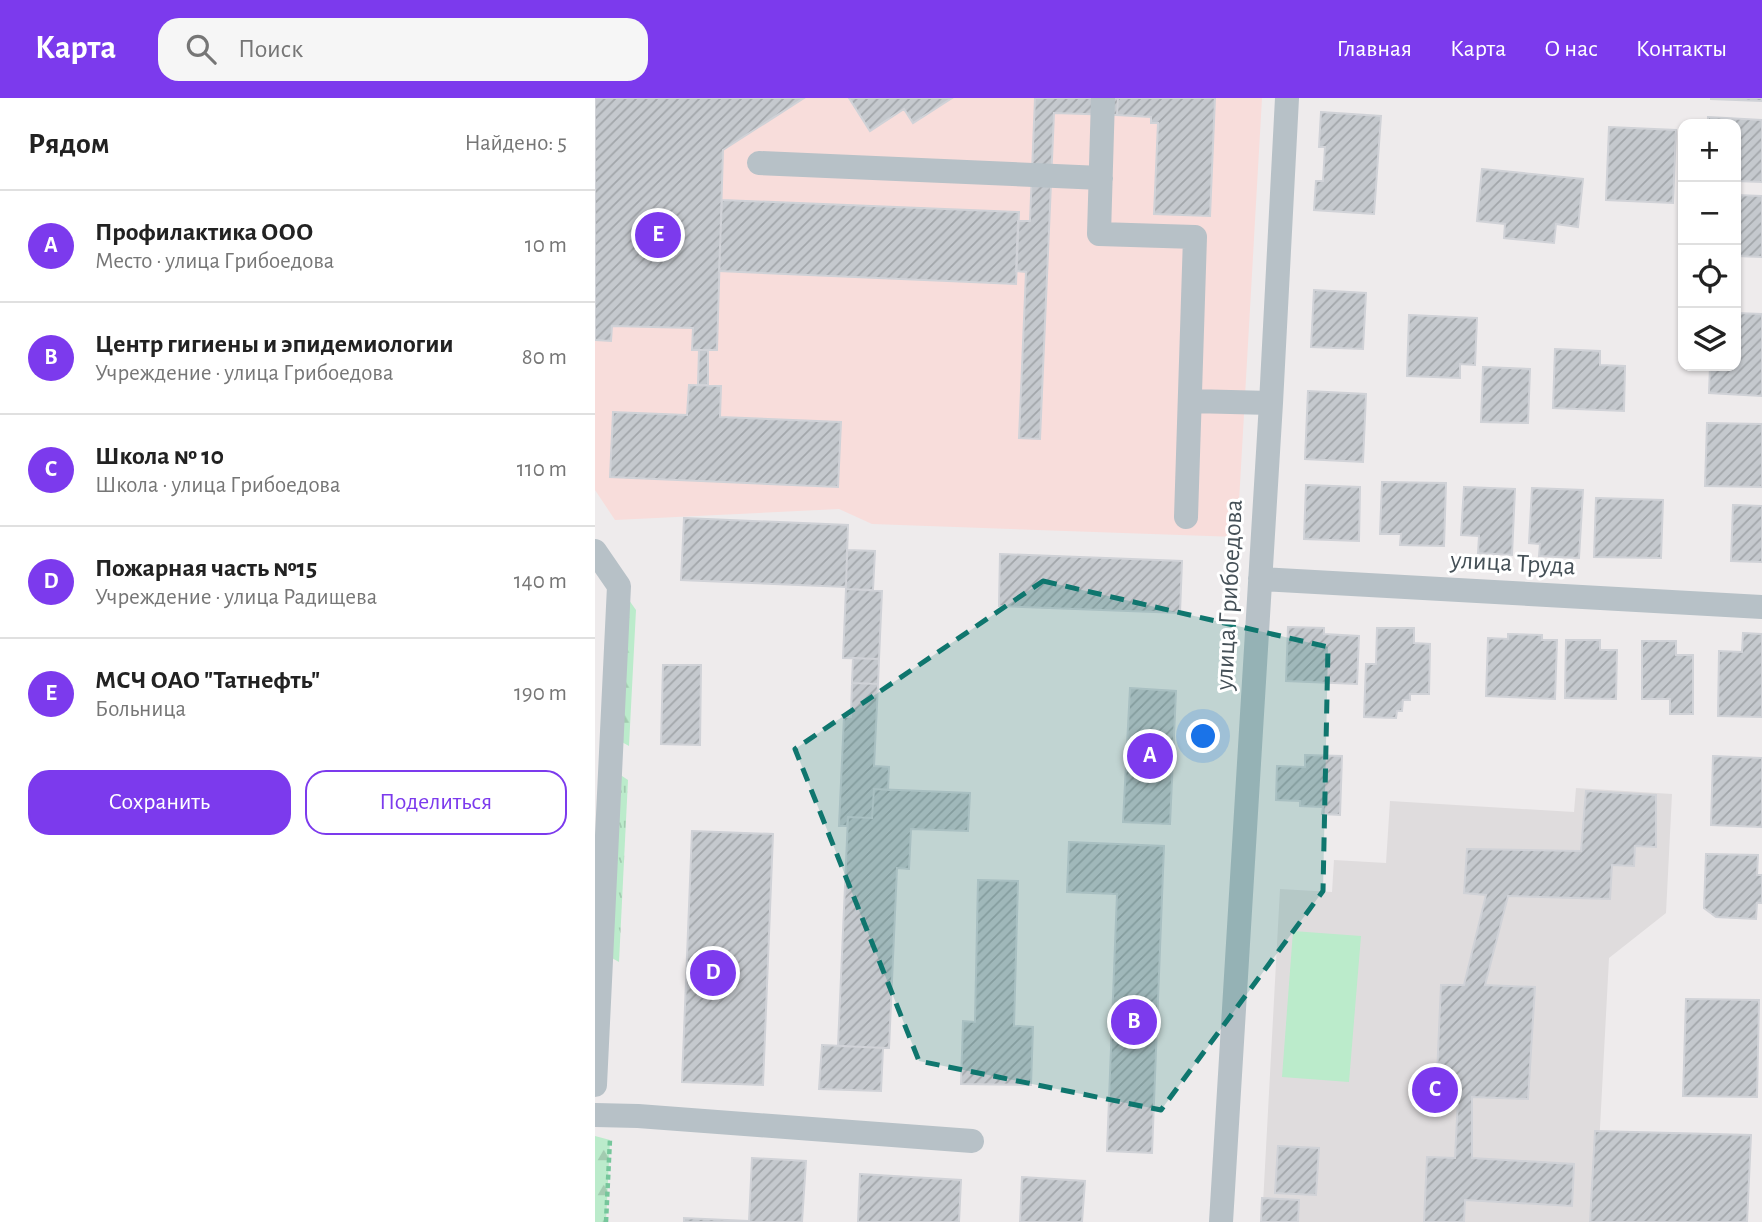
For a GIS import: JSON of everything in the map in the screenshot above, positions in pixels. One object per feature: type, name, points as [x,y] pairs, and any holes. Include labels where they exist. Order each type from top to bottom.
[{"type":"street","points":[[1103,98],[1099,234],[1195,237],[1186,517]]},
{"type":"street","name":"улица Грибоедова","points":[[1221,1222],[1287,98]]},
{"type":"street","points":[[759,163],[1101,178]]},
{"type":"street","points":[[1190,401],[1271,403]]},
{"type":"street","points":[[595,551],[619,586],[595,1086]]},
{"type":"street","name":"улица Труда","points":[[1260,579],[1762,607]]},
{"type":"street","points":[[595,1115],[972,1141]]},
{"type":"highlighted area","points":[[1043,581],[1328,647],[1323,891],[1161,1110],[919,1061],[795,749]]},
{"type":"shaded area","points":[[595,98],[1262,98],[1237,537],[872,524],[839,509],[615,520],[595,490]]},
{"type":"shaded area","points":[[1576,788],[1672,794],[1666,913],[1609,958],[1595,1222],[1262,1222],[1280,889],[1332,892],[1334,860],[1386,863],[1390,801],[1574,812]]},
{"type":"green space","points":[[619,586],[636,610],[629,746],[611,736]]},
{"type":"green space","points":[[610,768],[628,780],[619,962],[601,952]]},
{"type":"green space","points":[[1293,931],[1361,936],[1349,1082],[1282,1077]]},
{"type":"green space","points":[[595,1136],[610,1140],[606,1222],[595,1222]]},
{"type":"building","points":[[595,98],[804,98],[723,150],[717,350],[692,350],[693,328],[612,326],[611,341],[595,340]]},
{"type":"building","points":[[849,98],[952,98],[913,123],[904,109],[870,131]]},
{"type":"building","points":[[1035,98],[1118,98],[1117,115],[1054,113],[1040,439],[1019,438],[1026,272],[1016,271],[1018,221],[1030,221]]},
{"type":"building","points":[[1118,98],[1215,98],[1210,216],[1154,214],[1158,123],[1151,123],[1151,117],[1117,115]]},
{"type":"building","points":[[1762,98],[1762,101],[1711,99]]},
{"type":"building","points":[[1321,112],[1381,116],[1374,214],[1314,210],[1316,181],[1323,181],[1325,147],[1319,147]]},
{"type":"building","points":[[1708,117],[1762,120],[1762,182],[1741,181],[1741,119]]},
{"type":"building","points":[[1609,127],[1676,130],[1673,203],[1606,200]]},
{"type":"building","points":[[1482,169],[1583,179],[1578,227],[1556,224],[1554,243],[1504,238],[1505,224],[1477,221]]},
{"type":"building","points":[[1741,195],[1762,196],[1762,257],[1741,256]]},
{"type":"building","points":[[722,200],[1019,212],[1016,284],[719,271]]},
{"type":"building","points":[[1314,290],[1366,293],[1363,349],[1311,347]]},
{"type":"building","points":[[1741,313],[1762,314],[1762,396],[1709,393],[1710,371],[1741,371]]},
{"type":"building","points":[[1409,315],[1477,318],[1475,365],[1460,364],[1460,378],[1407,376]]},
{"type":"building","points":[[1555,349],[1600,351],[1600,365],[1625,366],[1624,411],[1553,408]]},
{"type":"building","points":[[699,350],[708,350],[708,385],[698,385]]},
{"type":"building","points":[[1483,367],[1530,369],[1528,423],[1481,422]]},
{"type":"building","points":[[689,385],[721,386],[720,417],[841,422],[838,487],[610,477],[613,412],[687,415]]},
{"type":"building","points":[[1308,391],[1366,394],[1363,462],[1305,459]]},
{"type":"building","points":[[1707,423],[1762,424],[1762,487],[1705,486]]},
{"type":"building","points":[[1382,482],[1446,483],[1444,546],[1400,545],[1401,534],[1380,534]]},
{"type":"building","points":[[1306,485],[1360,487],[1359,541],[1304,539]]},
{"type":"building","points":[[1464,487],[1515,489],[1512,555],[1478,553],[1479,536],[1461,535]]},
{"type":"building","points":[[1532,488],[1583,490],[1579,558],[1539,556],[1540,544],[1529,543]]},
{"type":"building","points":[[1596,498],[1663,500],[1661,558],[1594,557]]},
{"type":"building","points":[[1733,505],[1762,506],[1762,562],[1731,561]]},
{"type":"building","points":[[684,518],[848,525],[846,587],[681,580]]},
{"type":"building","points":[[847,550],[875,551],[873,590],[846,589]]},
{"type":"building","points":[[1000,554],[1182,561],[1180,613],[999,606]]},
{"type":"building","points":[[846,589],[882,591],[879,659],[843,658]]},
{"type":"building","points":[[1288,627],[1324,628],[1324,634],[1359,636],[1357,684],[1286,681]]},
{"type":"building","points":[[1377,628],[1414,628],[1414,643],[1430,644],[1429,694],[1410,694],[1410,700],[1403,700],[1402,711],[1397,711],[1396,718],[1364,717],[1366,664],[1376,664]]},
{"type":"building","points":[[1743,633],[1762,634],[1762,717],[1718,716],[1719,651],[1742,652]]},
{"type":"building","points":[[1508,634],[1542,635],[1542,640],[1557,640],[1555,699],[1486,696],[1488,638],[1508,639]]},
{"type":"building","points":[[1566,640],[1600,640],[1600,650],[1617,650],[1616,699],[1565,698]]},
{"type":"building","points":[[1642,641],[1676,641],[1676,655],[1693,655],[1693,714],[1670,714],[1670,699],[1642,699]]},
{"type":"building","points":[[853,658],[879,659],[878,684],[852,683]]},
{"type":"building","points":[[663,665],[701,665],[700,745],[661,744]]},
{"type":"building","points":[[852,683],[878,684],[874,766],[889,767],[888,790],[874,789],[872,818],[848,817],[847,826],[839,826],[844,717],[851,717]]},
{"type":"building","points":[[1130,688],[1176,691],[1170,824],[1123,822]]},
{"type":"building","points":[[1305,755],[1342,756],[1340,815],[1322,814],[1323,807],[1300,806],[1300,801],[1276,800],[1277,766],[1305,767]]},
{"type":"building","points":[[1713,756],[1762,758],[1762,827],[1711,825]]},
{"type":"building","points":[[874,789],[970,793],[968,831],[911,829],[909,869],[897,868],[889,1048],[838,1046],[848,817],[872,818]]},
{"type":"building","points":[[1586,791],[1656,795],[1656,847],[1635,846],[1634,866],[1612,865],[1610,899],[1508,896],[1485,985],[1535,987],[1528,1099],[1472,1097],[1472,1158],[1574,1164],[1572,1206],[1465,1200],[1464,1222],[1424,1222],[1427,1157],[1455,1158],[1458,1099],[1436,1097],[1441,985],[1464,985],[1486,895],[1464,893],[1467,849],[1581,851]]},
{"type":"building","points":[[692,831],[773,834],[763,1085],[682,1082]]},
{"type":"building","points":[[1069,842],[1164,846],[1152,1153],[1107,1151],[1117,894],[1067,892]]},
{"type":"building","points":[[1706,854],[1758,855],[1757,875],[1762,875],[1762,903],[1757,903],[1756,919],[1716,917],[1704,908]]},
{"type":"building","points":[[978,880],[1018,881],[1014,1026],[1033,1027],[1031,1085],[961,1084],[963,1021],[975,1022]]},
{"type":"building","points":[[1686,999],[1759,1000],[1757,1097],[1683,1096]]},
{"type":"building","points":[[822,1045],[883,1048],[881,1091],[819,1089]]},
{"type":"building","points":[[1595,1131],[1751,1135],[1747,1222],[1590,1222]]},
{"type":"building","points":[[1278,1146],[1319,1148],[1316,1195],[1275,1193]]},
{"type":"building","points":[[752,1158],[806,1161],[802,1222],[684,1222],[684,1218],[749,1221]]},
{"type":"building","points":[[860,1174],[961,1180],[959,1222],[858,1222]]},
{"type":"building","points":[[1022,1177],[1085,1181],[1082,1222],[1020,1222]]},
{"type":"building","points":[[1262,1198],[1299,1200],[1298,1222],[1261,1222]]},
{"type":"place","name":"МСЧ ОАО \"Татнефть\"","points":[[658,235]]},
{"type":"place","name":"Профилактика ООО","points":[[1150,756]]},
{"type":"place","name":"Пожарная часть №15","points":[[713,973]]},
{"type":"place","name":"Центр гигиены и эпидемиологии","points":[[1134,1022]]},
{"type":"place","name":"Школа № 10","points":[[1435,1090]]}]
